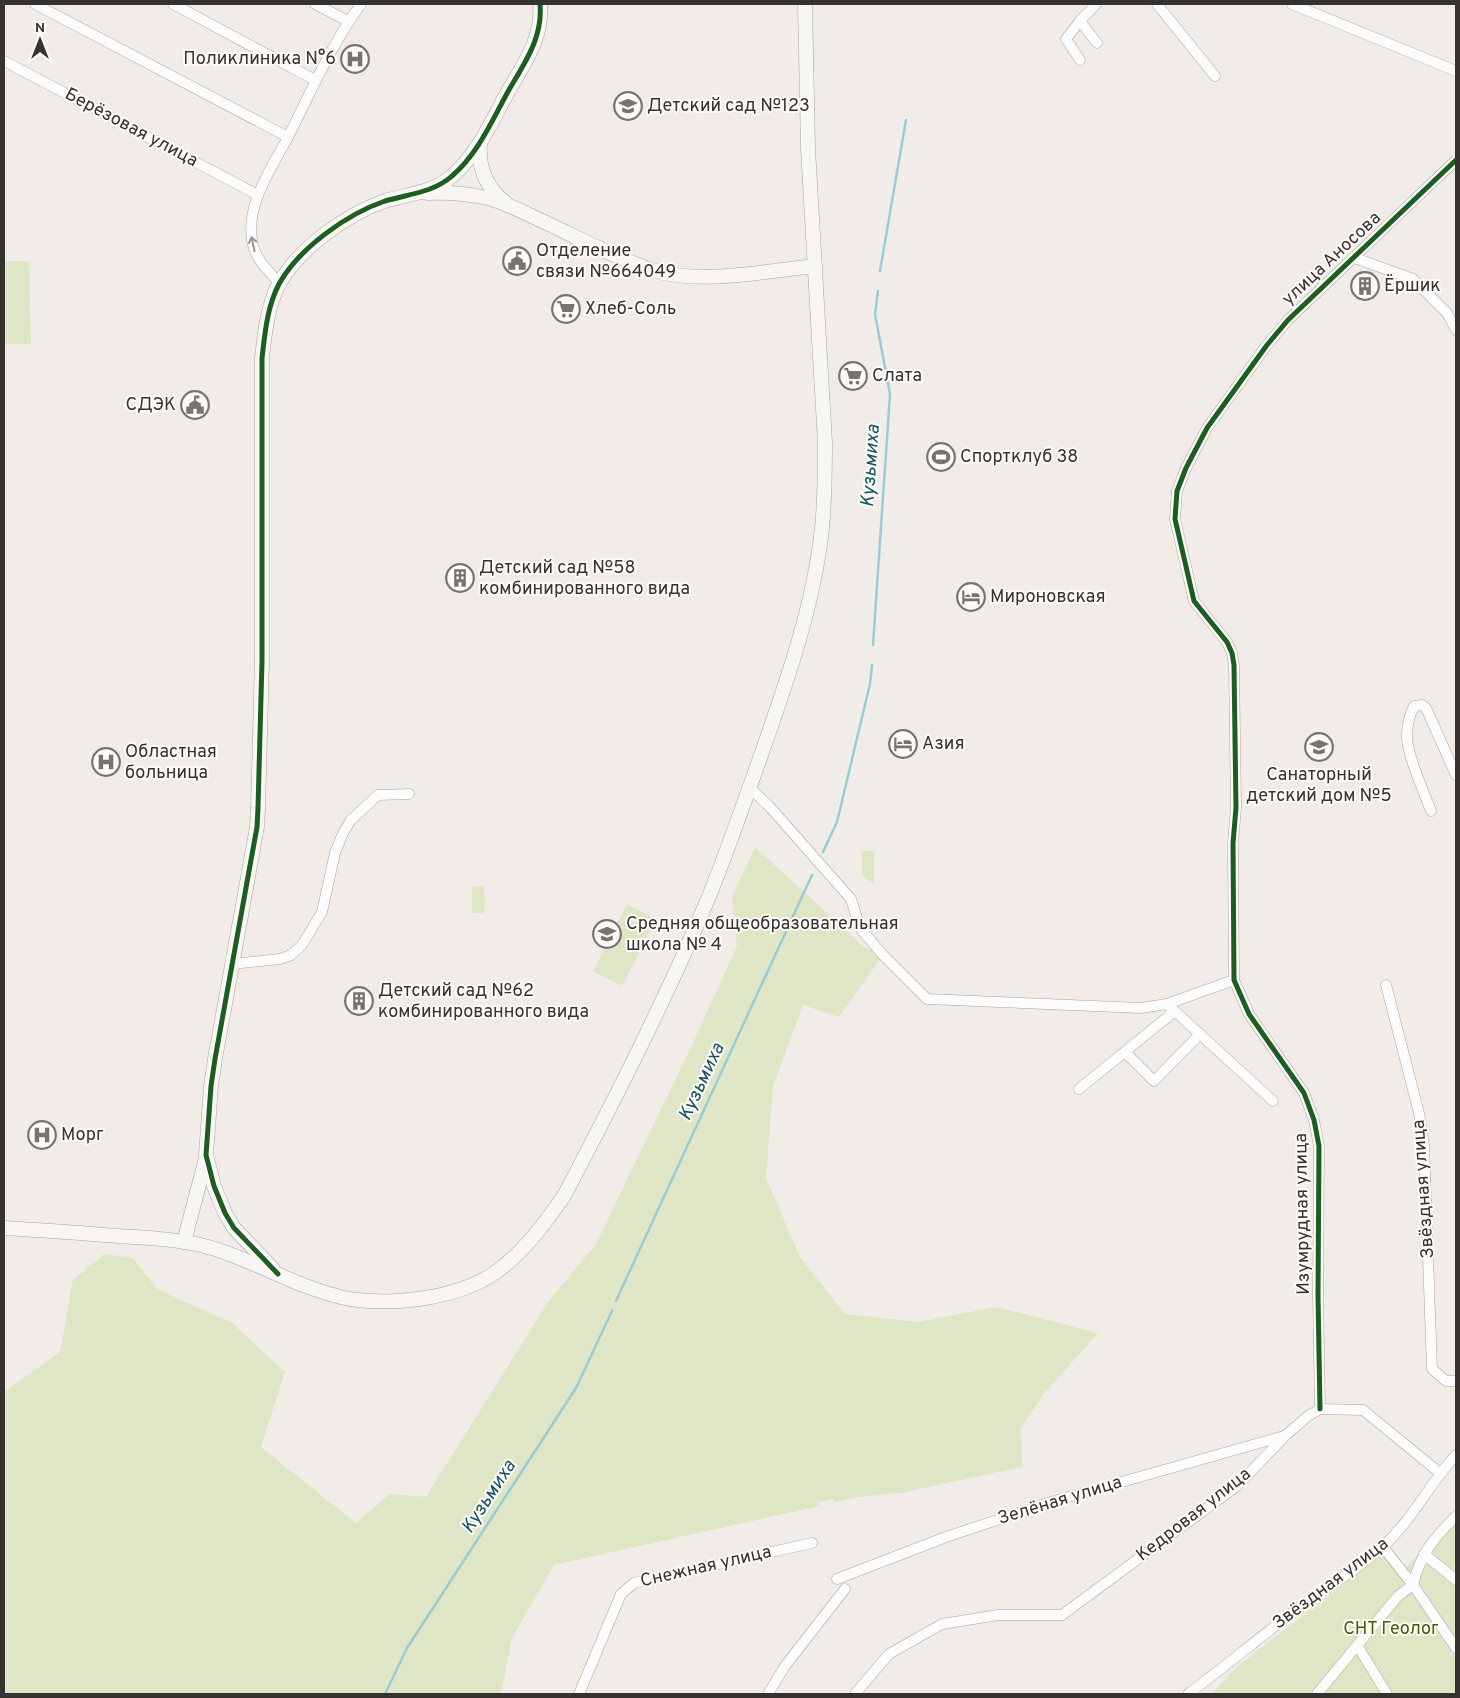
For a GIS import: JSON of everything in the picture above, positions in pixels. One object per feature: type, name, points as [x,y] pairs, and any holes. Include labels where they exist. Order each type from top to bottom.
[{"type":"street","points":[[35,4],[288,137]]},
{"type":"street","points":[[173,4],[315,80]]},
{"type":"street","points":[[315,4],[348,21]]},
{"type":"street","points":[[280,284],[254,251],[251,225],[258,195],[315,80],[348,21],[361,4]]},
{"type":"street","points":[[184,1242],[206,1155],[211,1086],[257,827],[262,670],[262,358],[265,329],[271,305],[280,284],[294,264],[314,244],[341,223],[386,201],[418,194],[436,187],[452,177],[480,143],[532,50],[539,28],[540,4]]},
{"type":"street","points":[[4,1228],[184,1242],[206,1246],[227,1253],[315,1289],[356,1300],[406,1300],[436,1295],[470,1286],[496,1272],[522,1249],[544,1224],[564,1196],[598,1132],[673,978],[709,894],[750,788],[799,637],[816,564],[822,529],[825,490],[825,443],[814,266],[806,90],[805,4]]},
{"type":"street","points":[[1080,60],[1066,39],[1096,4]]},
{"type":"street","points":[[1157,4],[1215,76]]},
{"type":"street","points":[[1292,4],[1456,71]]},
{"type":"street","points":[[1080,21],[1097,43]]},
{"type":"street","name":"Берёзовая улица","points":[[4,61],[258,195]]},
{"type":"street","points":[[480,143],[479,157],[488,183],[498,196],[511,206]]},
{"type":"street","name":"улица Аносова","points":[[1234,980],[1233,843],[1236,808],[1234,665],[1232,652],[1227,642],[1194,601],[1175,520],[1177,491],[1207,428],[1267,344],[1288,320],[1456,160]]},
{"type":"street","points":[[418,194],[465,194],[489,199],[511,206],[652,270],[673,275],[710,276],[814,266]]},
{"type":"street","points":[[1355,258],[1413,279],[1447,313],[1456,330]]},
{"type":"street","points":[[1431,811],[1412,760],[1407,738],[1408,719],[1414,706],[1422,705],[1426,708],[1456,775]]},
{"type":"street","points":[[750,788],[769,806],[852,899],[860,928],[883,955],[927,1000],[1171,1008],[1273,1101]]},
{"type":"street","points":[[232,964],[280,959],[291,955],[302,944],[322,912],[337,847],[351,820],[378,795],[408,794]]},
{"type":"street","points":[[1079,1089],[1125,1052],[1171,1008],[1234,980]]},
{"type":"street","name":"Изумрудная улица","points":[[1234,980],[1249,1014],[1304,1093],[1314,1120],[1319,1146],[1318,1296],[1320,1409]]},
{"type":"street","name":"Звёздная улица","points":[[1386,985],[1419,1114],[1424,1145],[1432,1369],[1446,1381],[1456,1381]]},
{"type":"street","points":[[1125,1052],[1154,1081],[1200,1034]]},
{"type":"street","points":[[206,1155],[214,1186],[225,1213],[234,1228],[278,1274]]},
{"type":"street","points":[[1320,1409],[1363,1410],[1440,1473]]},
{"type":"street","name":"Кедровая улица","points":[[855,1694],[890,1654],[942,1624],[998,1615],[1062,1615],[1237,1486],[1286,1435],[1308,1416],[1320,1409]]},
{"type":"street","name":"Зелёная улица","points":[[837,1579],[946,1537],[1051,1502],[1286,1435]]},
{"type":"street","name":"Звёздная улица","points":[[1188,1694],[1299,1607],[1354,1570],[1383,1547],[1400,1530],[1440,1473],[1456,1455]]},
{"type":"street","points":[[1317,1694],[1398,1596],[1413,1585],[1415,1574],[1424,1554],[1436,1536],[1456,1516]]},
{"type":"street","name":"Снежная улица","points":[[579,1694],[621,1594],[634,1583],[812,1543]]},
{"type":"street","points":[[1383,1547],[1413,1585],[1456,1648]]},
{"type":"street","points":[[1424,1554],[1456,1580]]},
{"type":"street","points":[[768,1694],[785,1666],[844,1589]]},
{"type":"street","points":[[1357,1645],[1386,1694]]},
{"type":"green space","points":[[4,261],[29,261],[31,344],[4,344]]},
{"type":"green space","points":[[755,847],[864,947],[883,955],[839,1017],[803,1005],[773,1086],[766,1178],[800,1257],[845,1314],[918,1322],[996,1307],[1098,1333],[1043,1395],[1021,1428],[1022,1467],[901,1493],[858,1497],[834,1502],[833,1499],[819,1502],[820,1506],[554,1565],[512,1638],[501,1694],[4,1694],[4,1392],[60,1352],[73,1280],[104,1254],[133,1258],[157,1289],[232,1323],[285,1372],[261,1447],[356,1523],[390,1494],[426,1497],[548,1302],[596,1244],[692,1045],[737,946],[732,897]]},
{"type":"green space","points":[[862,851],[874,851],[874,884],[862,875]]},
{"type":"green space","points":[[472,886],[484,886],[485,913],[472,913]]},
{"type":"green space","points":[[627,904],[656,919],[622,986],[593,971]]},
{"type":"green space","name":"СНТ Геолог","points":[[1456,1510],[1456,1694],[1211,1694],[1239,1665],[1380,1556],[1408,1566]]},
{"type":"waterway","name":"Кузьмиха","points":[[880,271],[906,120]]},
{"type":"waterway","name":"Кузьмиха","points":[[873,645],[890,394],[875,314],[878,291]]},
{"type":"waterway","name":"Кузьмиха","points":[[823,852],[837,822],[870,684],[872,665]]},
{"type":"waterway","name":"Кузьмиха","points":[[616,1301],[812,875]]},
{"type":"waterway","name":"Кузьмиха","points":[[385,1694],[407,1648],[576,1388],[612,1311]]},
{"type":"cycle path","points":[[278,1274],[234,1228],[225,1213],[214,1186],[206,1155],[215,1059],[257,827],[262,661],[262,358],[267,320],[279,284],[299,258],[325,234],[340,223],[370,207],[385,201],[429,190],[445,182],[462,167],[485,135],[532,48],[539,27],[540,4]]},
{"type":"cycle path","points":[[1320,1409],[1318,1296],[1319,1146],[1314,1120],[1304,1093],[1249,1014],[1234,980],[1233,843],[1236,808],[1234,665],[1232,653],[1227,642],[1194,601],[1175,519],[1177,491],[1186,468],[1207,428],[1267,345],[1288,320],[1456,160]]},
{"type":"place","name":"Поликлиника N°6","points":[[355,59]]},
{"type":"place","name":"Детский сад №123","points":[[628,106]]},
{"type":"place","name":"Отделение связи №664049","points":[[517,261]]},
{"type":"place","name":"Ёршик","points":[[1365,286]]},
{"type":"place","name":"Хлеб-Соль","points":[[566,309]]},
{"type":"place","name":"Слата","points":[[853,376]]},
{"type":"place","name":"СДЭК","points":[[195,405]]},
{"type":"place","name":"Спортклуб 38","points":[[941,457]]},
{"type":"place","name":"Детский сад №58 комбинированного вида","points":[[460,578]]},
{"type":"place","name":"Мироновская","points":[[971,597]]},
{"type":"place","name":"Азия","points":[[903,744]]},
{"type":"place","name":"Санаторный детский дом №5","points":[[1319,747]]},
{"type":"place","name":"Областная больница","points":[[106,762]]},
{"type":"place","name":"Средняя общеобразовательная школа № 4","points":[[607,934]]},
{"type":"place","name":"Детский сад №62 комбинированного вида","points":[[359,1001]]},
{"type":"place","name":"Морг","points":[[42,1135]]}]
